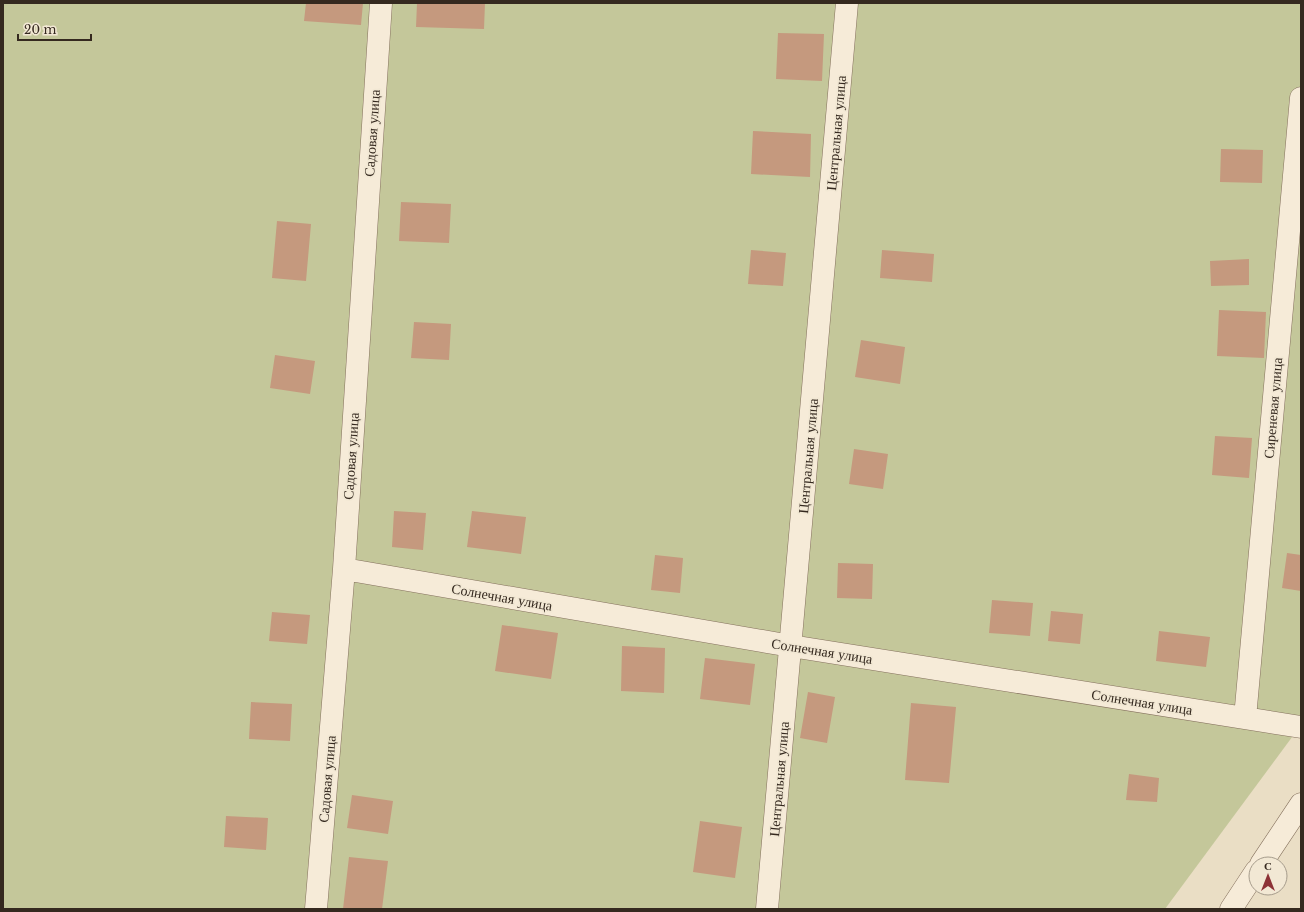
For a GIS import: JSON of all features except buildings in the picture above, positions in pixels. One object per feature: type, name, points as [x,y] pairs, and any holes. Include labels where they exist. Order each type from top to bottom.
[{"type":"street","name":"Садовая улица","points":[[316,909],[344,569],[381,3]]},
{"type":"street","name":"Центральная улица","points":[[767,909],[847,3]]},
{"type":"street","name":"Сиреневая улица","points":[[1245,718],[1301,98]]},
{"type":"street","name":"Солнечная улица","points":[[344,569],[791,646],[1301,727]]},
{"type":"street","points":[[1266,856],[1301,804]]},
{"type":"street","points":[[1231,909],[1248,883]]},
{"type":"green space","points":[[3,3],[1301,3],[1301,725],[1165,909],[3,909]]}]
